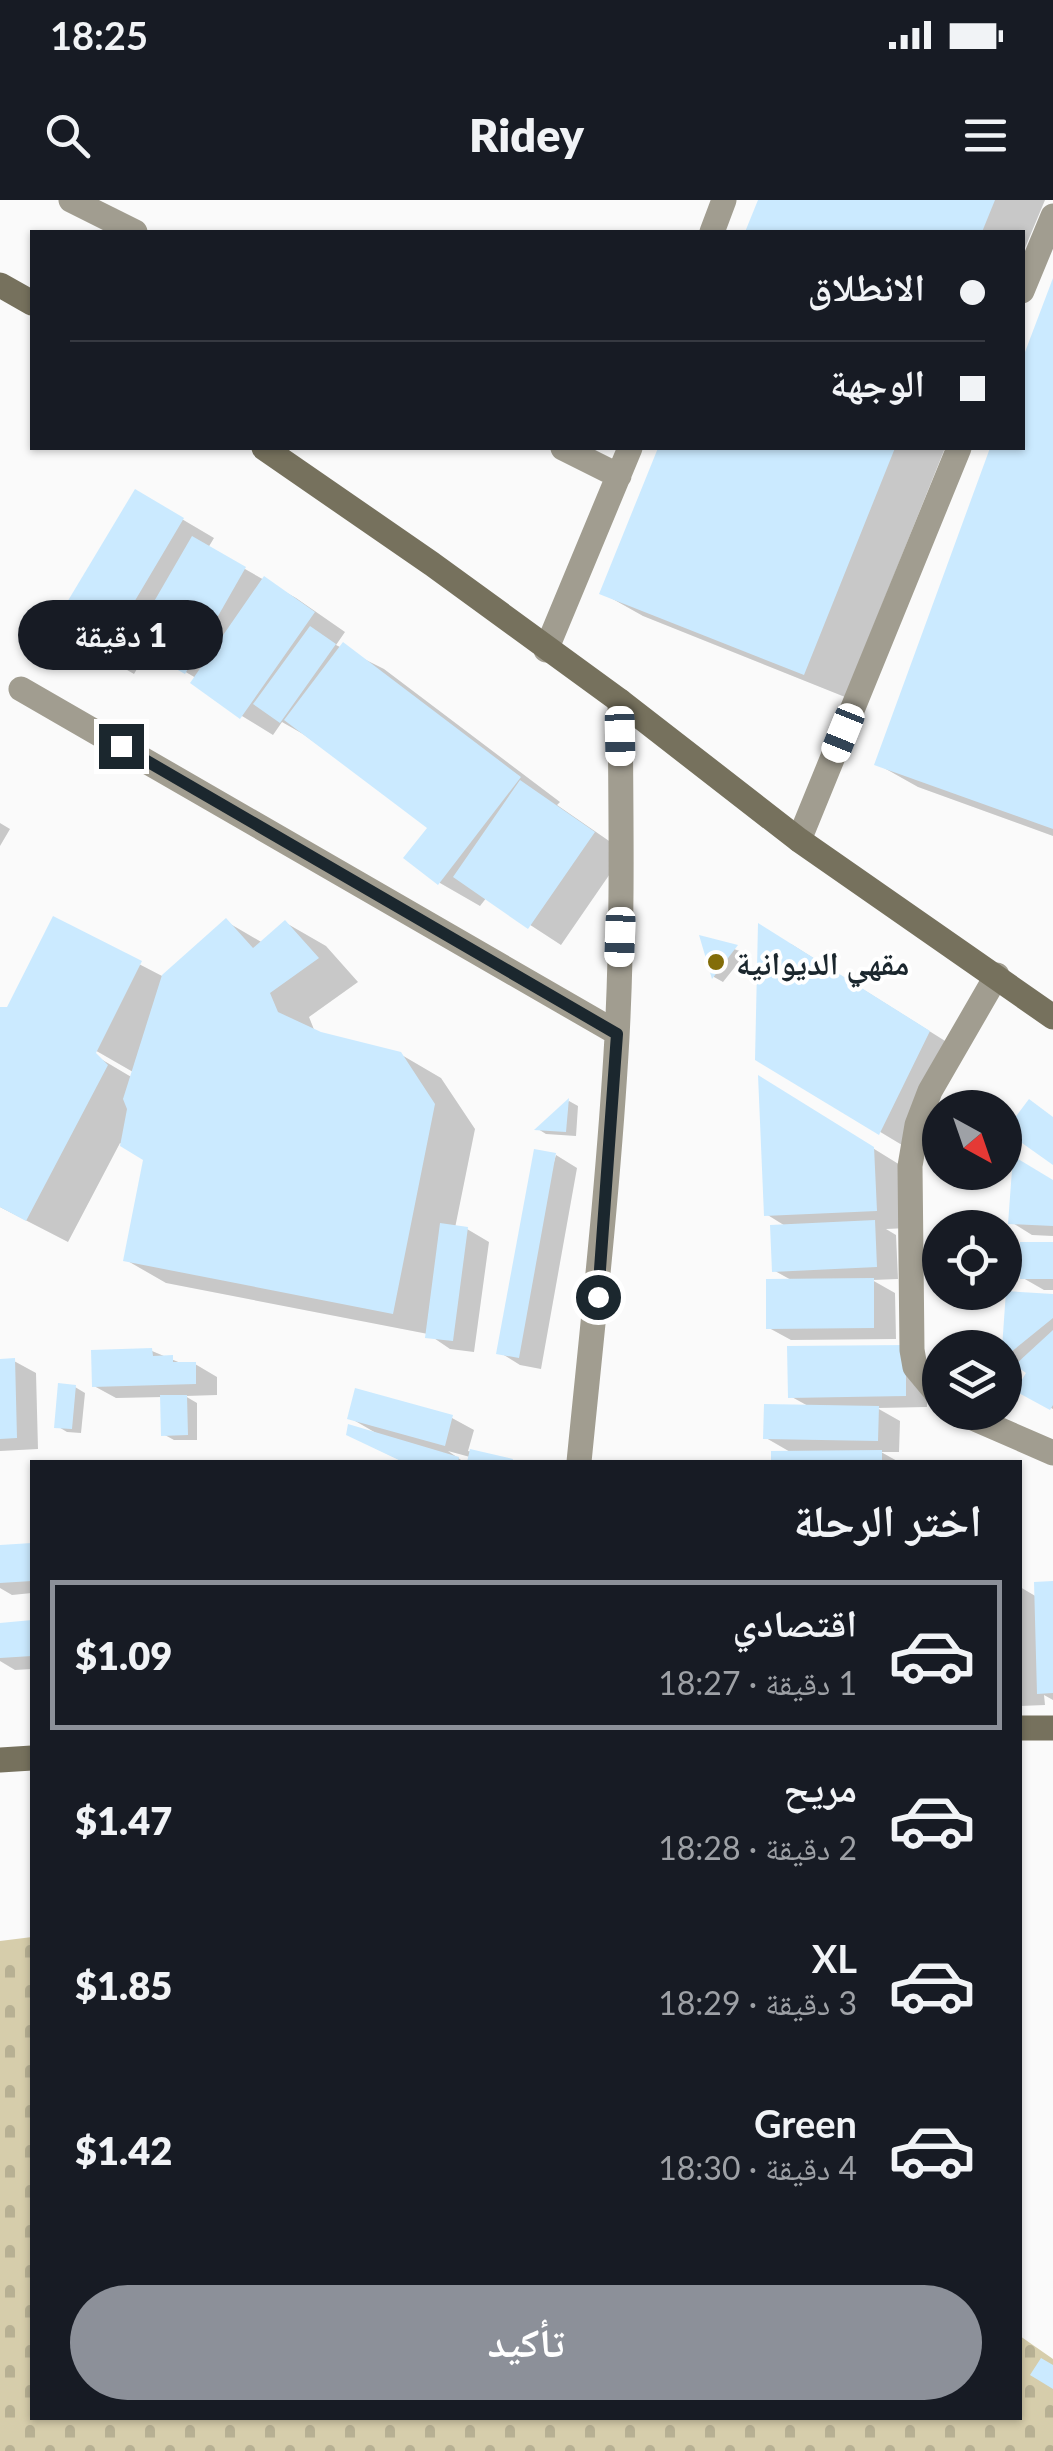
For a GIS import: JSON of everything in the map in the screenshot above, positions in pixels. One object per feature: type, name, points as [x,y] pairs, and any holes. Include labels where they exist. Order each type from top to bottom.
[{"type":"main road","points":[[0,285],[30,302]]},
{"type":"main road","points":[[267,450],[620,701],[799,840],[1053,1017]]},
{"type":"main road","points":[[1022,1728],[1053,1728]]},
{"type":"main road","points":[[0,1760],[30,1758]]},
{"type":"street","points":[[71,200],[132,230]]},
{"type":"street","points":[[713,230],[724,200]]},
{"type":"street","points":[[1025,284],[1053,216]]},
{"type":"street","points":[[566,450],[619,476]]},
{"type":"street","points":[[546,650],[629,450]]},
{"type":"street","points":[[799,840],[958,450]]},
{"type":"street","points":[[21,689],[617,1034]]},
{"type":"street","points":[[579,1460],[598,1297],[617,1034],[622,872],[620,701]]},
{"type":"street","points":[[922,1375],[915,1367],[912,1350],[912,1146],[930,1091],[997,976]]},
{"type":"street","points":[[1001,1430],[1053,1453]]},
{"type":"green space","points":[[30,1937],[30,2420],[1022,2420],[1022,2337],[1053,2359],[1053,2451],[0,2451],[0,1941]]},
{"type":"building","points":[[758,200],[995,200],[983,230],[746,230]]},
{"type":"building","points":[[1053,278],[1053,829],[874,765],[989,450],[1025,450],[1025,352]]},
{"type":"building","points":[[657,450],[894,450],[804,675],[599,594]]},
{"type":"building","points":[[135,489],[184,518],[101,658],[51,629]]},
{"type":"building","points":[[192,536],[246,567],[185,674],[130,643]]},
{"type":"building","points":[[264,576],[315,612],[240,719],[190,683]]},
{"type":"building","points":[[310,626],[336,644],[280,723],[253,704]]},
{"type":"building","points":[[343,642],[521,777],[438,885],[403,858],[427,828],[284,720]]},
{"type":"building","points":[[520,780],[595,832],[528,929],[453,877]]},
{"type":"building","points":[[53,916],[142,961],[96,1053],[108,1065],[26,1221],[0,1207],[0,1007],[7,1007]]},
{"type":"building","points":[[226,918],[253,948],[285,920],[319,958],[270,993],[278,1012],[321,1032],[401,1052],[435,1104],[393,1314],[123,1261],[143,1160],[120,1146],[127,1109],[123,1099],[162,975]]},
{"type":"building","points":[[758,923],[930,1031],[879,1135],[755,1060]]},
{"type":"building","name":"مقهي الديوانية","points":[[699,935],[738,945],[712,979]]},
{"type":"building","points":[[758,1075],[874,1147],[877,1211],[764,1216]]},
{"type":"building","points":[[569,1098],[566,1132],[534,1130]]},
{"type":"building","points":[[1029,1099],[1053,1117],[1053,1165],[1022,1143],[1022,1108]]},
{"type":"building","points":[[534,1149],[556,1153],[519,1358],[496,1354]]},
{"type":"building","points":[[1022,1161],[1053,1180],[1053,1226],[1022,1225],[1022,1210],[1009,1210],[1010,1190],[1022,1190]]},
{"type":"building","points":[[875,1220],[877,1267],[772,1272],[770,1225]]},
{"type":"building","points":[[440,1223],[468,1227],[453,1341],[425,1338]]},
{"type":"building","points":[[1022,1242],[1053,1242],[1053,1279],[1022,1279]]},
{"type":"building","points":[[874,1278],[874,1328],[766,1329],[766,1279]]},
{"type":"building","points":[[1022,1292],[1053,1294],[1053,1318],[1022,1343],[1022,1330],[1003,1330],[1005,1310],[1022,1310]]},
{"type":"building","points":[[1053,1330],[1050,1410],[1022,1395],[1026,1373],[1022,1370],[1022,1359]]},
{"type":"building","points":[[906,1345],[906,1396],[788,1398],[787,1346]]},
{"type":"building","points":[[152,1348],[153,1356],[173,1355],[173,1362],[196,1362],[196,1384],[92,1387],[91,1350]]},
{"type":"building","points":[[15,1358],[17,1438],[0,1439],[0,1359]]},
{"type":"building","points":[[58,1383],[76,1385],[72,1429],[54,1428]]},
{"type":"building","points":[[355,1388],[453,1415],[445,1446],[347,1419]]},
{"type":"building","points":[[160,1395],[187,1395],[188,1435],[161,1436]]},
{"type":"building","points":[[764,1404],[879,1406],[878,1441],[763,1439]]},
{"type":"building","points":[[348,1424],[459,1457],[458,1460],[399,1460],[346,1435]]},
{"type":"building","points":[[470,1449],[513,1459],[513,1460],[467,1460]]},
{"type":"building","points":[[882,1450],[882,1460],[771,1460],[771,1451]]},
{"type":"building","points":[[30,1543],[30,1581],[0,1583],[0,1545]]},
{"type":"building","points":[[1053,1581],[1053,1693],[1037,1694],[1034,1582]]},
{"type":"building","points":[[30,1620],[30,1656],[0,1658],[0,1623]]},
{"type":"building","points":[[1041,2358],[1053,2365],[1053,2389],[1030,2375]]},
{"type":"place","name":"مقهي الديوانية","points":[[716,962]]},
{"type":"route","points":[[121,746],[617,1034],[598,1297]]}]
